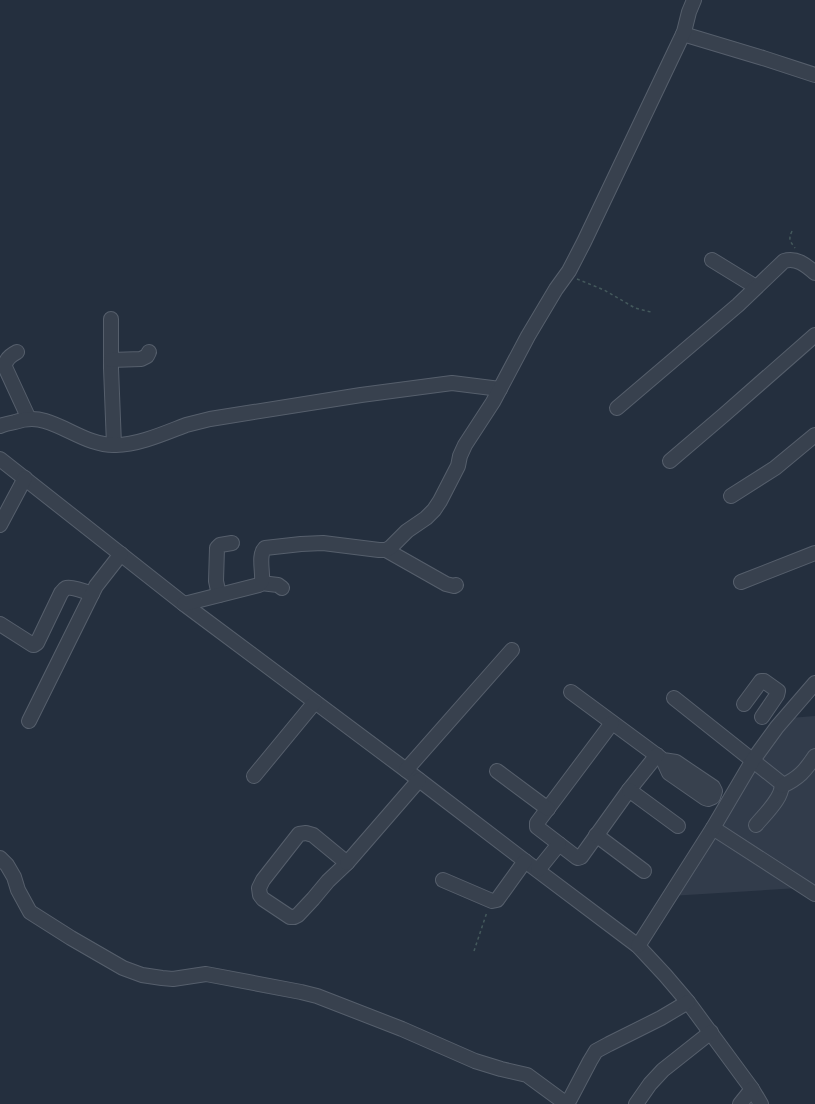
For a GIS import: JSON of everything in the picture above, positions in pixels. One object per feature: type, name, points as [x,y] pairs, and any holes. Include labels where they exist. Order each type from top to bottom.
[{"type":"street","points":[[386,550],[407,531],[426,518],[440,501],[458,466],[460,456],[465,445],[493,402],[528,336],[584,242],[602,208],[683,34],[690,2]]},
{"type":"street","points":[[683,34],[815,75]]},
{"type":"street","points":[[617,408],[738,305],[784,261],[790,259],[801,263],[815,273]]},
{"type":"street","points":[[712,260],[756,287]]},
{"type":"street","points":[[111,319],[114,445]]},
{"type":"street","points":[[670,461],[726,414],[815,335]]},
{"type":"street","points":[[17,352],[12,354],[5,363],[5,366],[29,419]]},
{"type":"street","points":[[111,360],[141,359],[147,356],[149,352]]},
{"type":"street","points":[[0,426],[29,419],[44,421],[95,442],[118,446],[164,434],[210,419],[361,395],[452,383],[500,389]]},
{"type":"street","points":[[731,496],[774,468],[815,435]]},
{"type":"street","points":[[0,459],[184,604],[638,946],[666,975],[688,1002],[752,1089],[761,1104]]},
{"type":"street","points":[[0,525],[25,478]]},
{"type":"street","points":[[219,595],[216,581],[217,548],[220,545],[232,543]]},
{"type":"street","points":[[261,584],[263,578],[262,552],[265,548],[323,543],[386,550],[446,584],[456,585]]},
{"type":"street","points":[[741,582],[815,553]]},
{"type":"street","points":[[29,721],[96,586],[121,554]]},
{"type":"street","points":[[184,604],[261,584],[278,585],[282,588]]},
{"type":"street","points":[[0,624],[34,645],[37,643],[64,589],[71,588],[92,594]]},
{"type":"street","points":[[406,770],[512,650]]},
{"type":"street","points":[[762,717],[777,695],[778,691],[764,681],[761,681],[740,702],[762,717],[777,727]]},
{"type":"street","points":[[638,946],[714,828],[754,760],[777,727],[815,683]]},
{"type":"street","points":[[572,692],[660,758],[629,790],[579,858],[536,825],[612,723]]},
{"type":"street","points":[[674,698],[754,760],[781,783],[782,786],[780,795],[756,824]]},
{"type":"street","points":[[254,776],[315,702]]},
{"type":"street","points":[[782,786],[802,774],[815,756]]},
{"type":"street","points":[[497,771],[548,809]]},
{"type":"street","points":[[347,863],[313,835],[306,833],[299,834],[263,880],[259,888],[260,895],[263,899],[290,917],[296,917],[328,881],[342,869],[419,780]]},
{"type":"street","points":[[629,790],[678,826]]},
{"type":"street","points":[[714,828],[815,894]]},
{"type":"street","points":[[596,835],[644,870]]},
{"type":"street","points":[[538,870],[559,844]]},
{"type":"street","points":[[0,858],[7,865],[14,877],[18,890],[30,912],[122,968],[142,975],[173,979],[206,974],[317,996],[402,1029],[475,1061],[527,1075],[560,1100],[565,1101],[570,1099],[596,1051],[655,1021],[688,1002]]},
{"type":"street","points":[[443,880],[492,901],[497,900],[525,861]]},
{"type":"street","points":[[636,1104],[650,1084],[663,1070],[711,1032]]},
{"type":"street","points":[[740,1104],[752,1089]]},
{"type":"path","points":[[566,274],[604,290],[635,308],[651,312]]},
{"type":"path","points":[[474,951],[492,901]]},
{"type":"shaded area","points":[[815,716],[815,887],[670,896],[790,718]]}]
